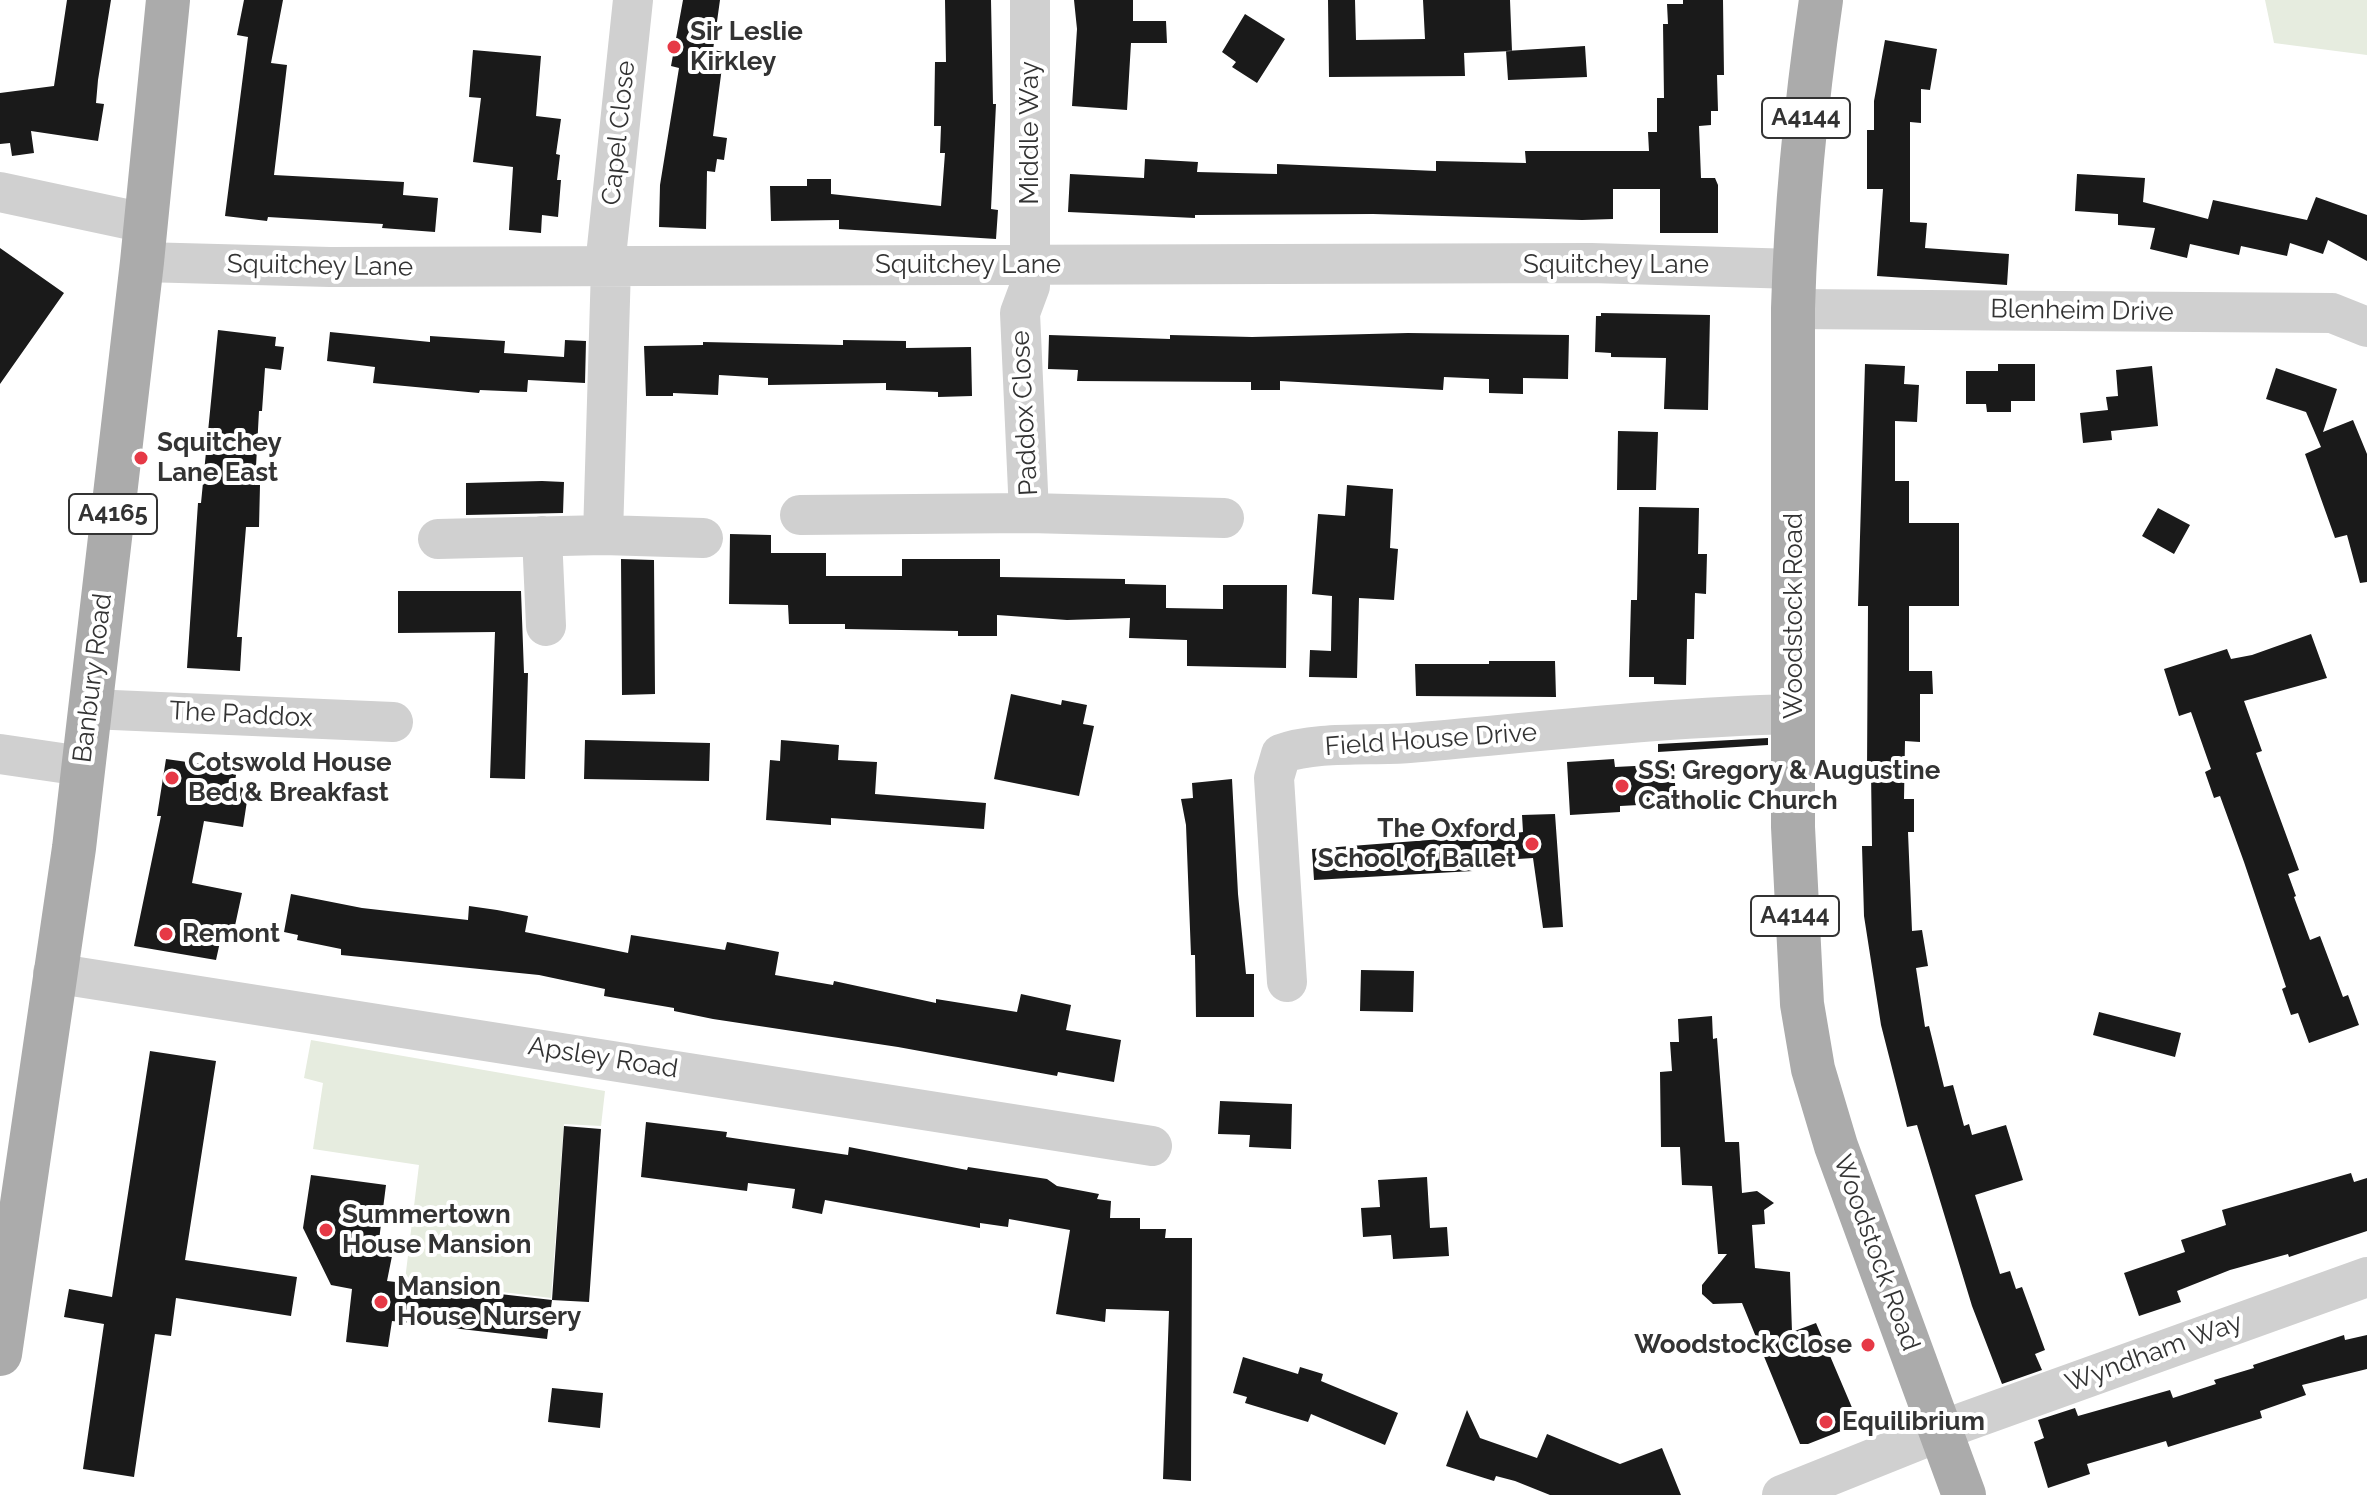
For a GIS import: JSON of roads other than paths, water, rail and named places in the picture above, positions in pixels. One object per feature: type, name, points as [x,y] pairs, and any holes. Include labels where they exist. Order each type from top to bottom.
[{"type":"main road","name":"Banbury Road","points":[[0,1354],[53,973],[74,848],[168,0]]},
{"type":"main road","name":"Woodstock Road","points":[[1821,0],[1809,85],[1794,289],[1794,714],[1798,981],[1813,1069],[1836,1146],[1964,1495]]},
{"type":"street","name":"Capel Close","points":[[608,266],[633,0]]},
{"type":"street","name":"Middle Way","points":[[1030,0],[1030,266]]},
{"type":"street","name":"Squitchey Lane","points":[[0,192],[143,242],[330,267],[1591,263],[1794,289]]},
{"type":"street","points":[[603,535],[608,266]]},
{"type":"street","name":"Paddox Close","points":[[1029,513],[1020,313],[1030,286],[1030,266]]},
{"type":"street","name":"Blenheim Drive","points":[[1794,289],[2332,313],[2367,327]]},
{"type":"street","name":"Paddox Close","points":[[800,515],[1029,513],[1224,518]]},
{"type":"street","points":[[438,539],[603,535],[703,538]]},
{"type":"street","points":[[542,536],[546,626]]},
{"type":"street","name":"The Paddox","points":[[90,709],[393,722]]},
{"type":"street","name":"Field House Drive","points":[[1295,971],[1274,778],[1281,754],[1294,749],[1368,747],[1665,718],[1794,714]]},
{"type":"street","points":[[0,754],[82,766]]},
{"type":"street","name":"Apsley Road","points":[[53,973],[1152,1146]]},
{"type":"street","name":"Wyndham Way","points":[[1941,1431],[2367,1277]]},
{"type":"street","points":[[1782,1495],[1941,1431]]},
{"type":"place","name":"Sir Leslie Kirkley","points":[[674,47]]},
{"type":"place","name":"Squitchey Lane East","points":[[141,458]]},
{"type":"place","name":"Cotswold House Bed & Breakfast","points":[[172,778]]},
{"type":"place","name":"SS. Gregory & Augustine Catholic Church","points":[[1622,786]]},
{"type":"place","name":"The Oxford School of Ballet","points":[[1532,844]]},
{"type":"place","name":"Remont","points":[[166,934]]},
{"type":"place","name":"Summertown House Mansion","points":[[326,1230]]},
{"type":"place","name":"Mansion House Nursery","points":[[381,1302]]},
{"type":"place","name":"Woodstock Close","points":[[1868,1345]]},
{"type":"place","name":"Equilibrium","points":[[1826,1422]]}]
